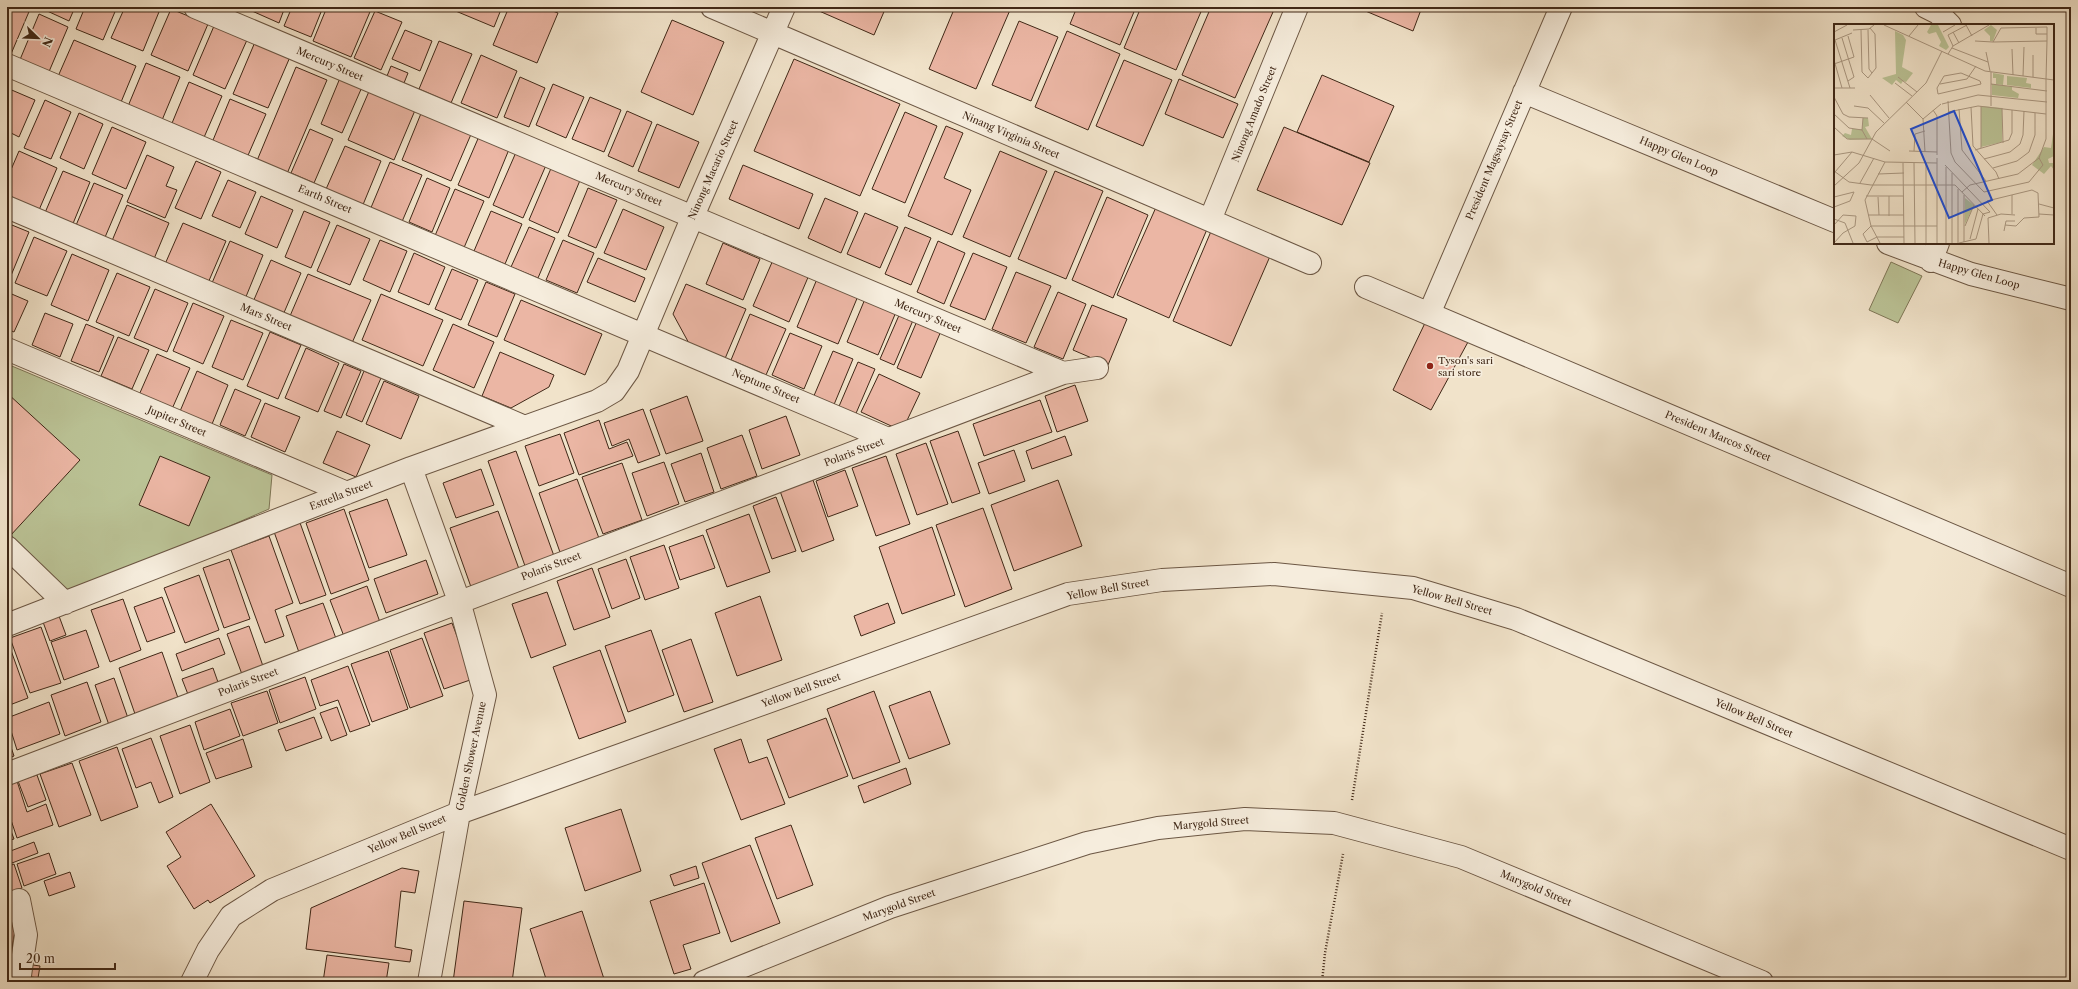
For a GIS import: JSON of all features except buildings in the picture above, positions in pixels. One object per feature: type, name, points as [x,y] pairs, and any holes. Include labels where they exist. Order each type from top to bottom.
[{"type":"street","name":"Mercury Street","points":[[195,7],[1063,373]]},
{"type":"street","name":"Ninang Virginia Street","points":[[712,7],[1310,263]]},
{"type":"street","name":"Ninong Macario Street","points":[[644,334],[693,216],[784,7]]},
{"type":"street","name":"President Magsaysay Street","points":[[1429,314],[1561,7]]},
{"type":"street","points":[[1926,7],[1938,13],[1949,24]]},
{"type":"street","name":"Ninong Amado Street","points":[[1210,220],[1295,8]]},
{"type":"street","name":"Earth Street","points":[[7,65],[644,334]]},
{"type":"street","name":"Happy Glen Loop","points":[[1524,92],[1834,221]]},
{"type":"street","name":"Mars Street","points":[[7,207],[525,427]]},
{"type":"street","name":"Happy Glen Loop","points":[[1893,244],[1935,252],[1971,274],[2071,299]]},
{"type":"street","name":"President Marcos Street","points":[[1366,287],[2071,586]]},
{"type":"street","name":"Estrella Street","points":[[7,625],[411,468],[597,401],[614,391],[628,371],[644,334]]},
{"type":"street","name":"Neptune Street","points":[[644,334],[888,439]]},
{"type":"street","name":"Jupiter Street","points":[[7,349],[347,493]]},
{"type":"street","name":"Polaris Street","points":[[7,774],[459,601],[1063,373],[1097,368]]},
{"type":"street","name":"Golden Shower Avenue","points":[[411,468],[459,601],[485,695],[459,813],[429,982]]},
{"type":"street","points":[[7,547],[65,603]]},
{"type":"street","name":"Yellow Bell Street","points":[[192,982],[208,950],[231,916],[272,890],[459,813],[1068,594],[1162,580],[1274,574],[1414,588],[1516,619],[2071,849]]},
{"type":"street","name":"Marygold Street","points":[[704,982],[890,907],[1087,843],[1158,828],[1245,818],[1334,823],[1461,857],[1762,982]]},
{"type":"street","points":[[7,904],[19,900],[26,935],[19,982]]},
{"type":"path","points":[[1322,982],[1325,953],[1348,827],[1386,585]]},
{"type":"green space","points":[[1891,262],[1922,276],[1898,323],[1869,310]]},
{"type":"green space","points":[[7,364],[272,475],[269,509],[66,597],[7,540]]},
{"type":"place","name":"Tyson's sari sari store","points":[[1430,366]]}]
